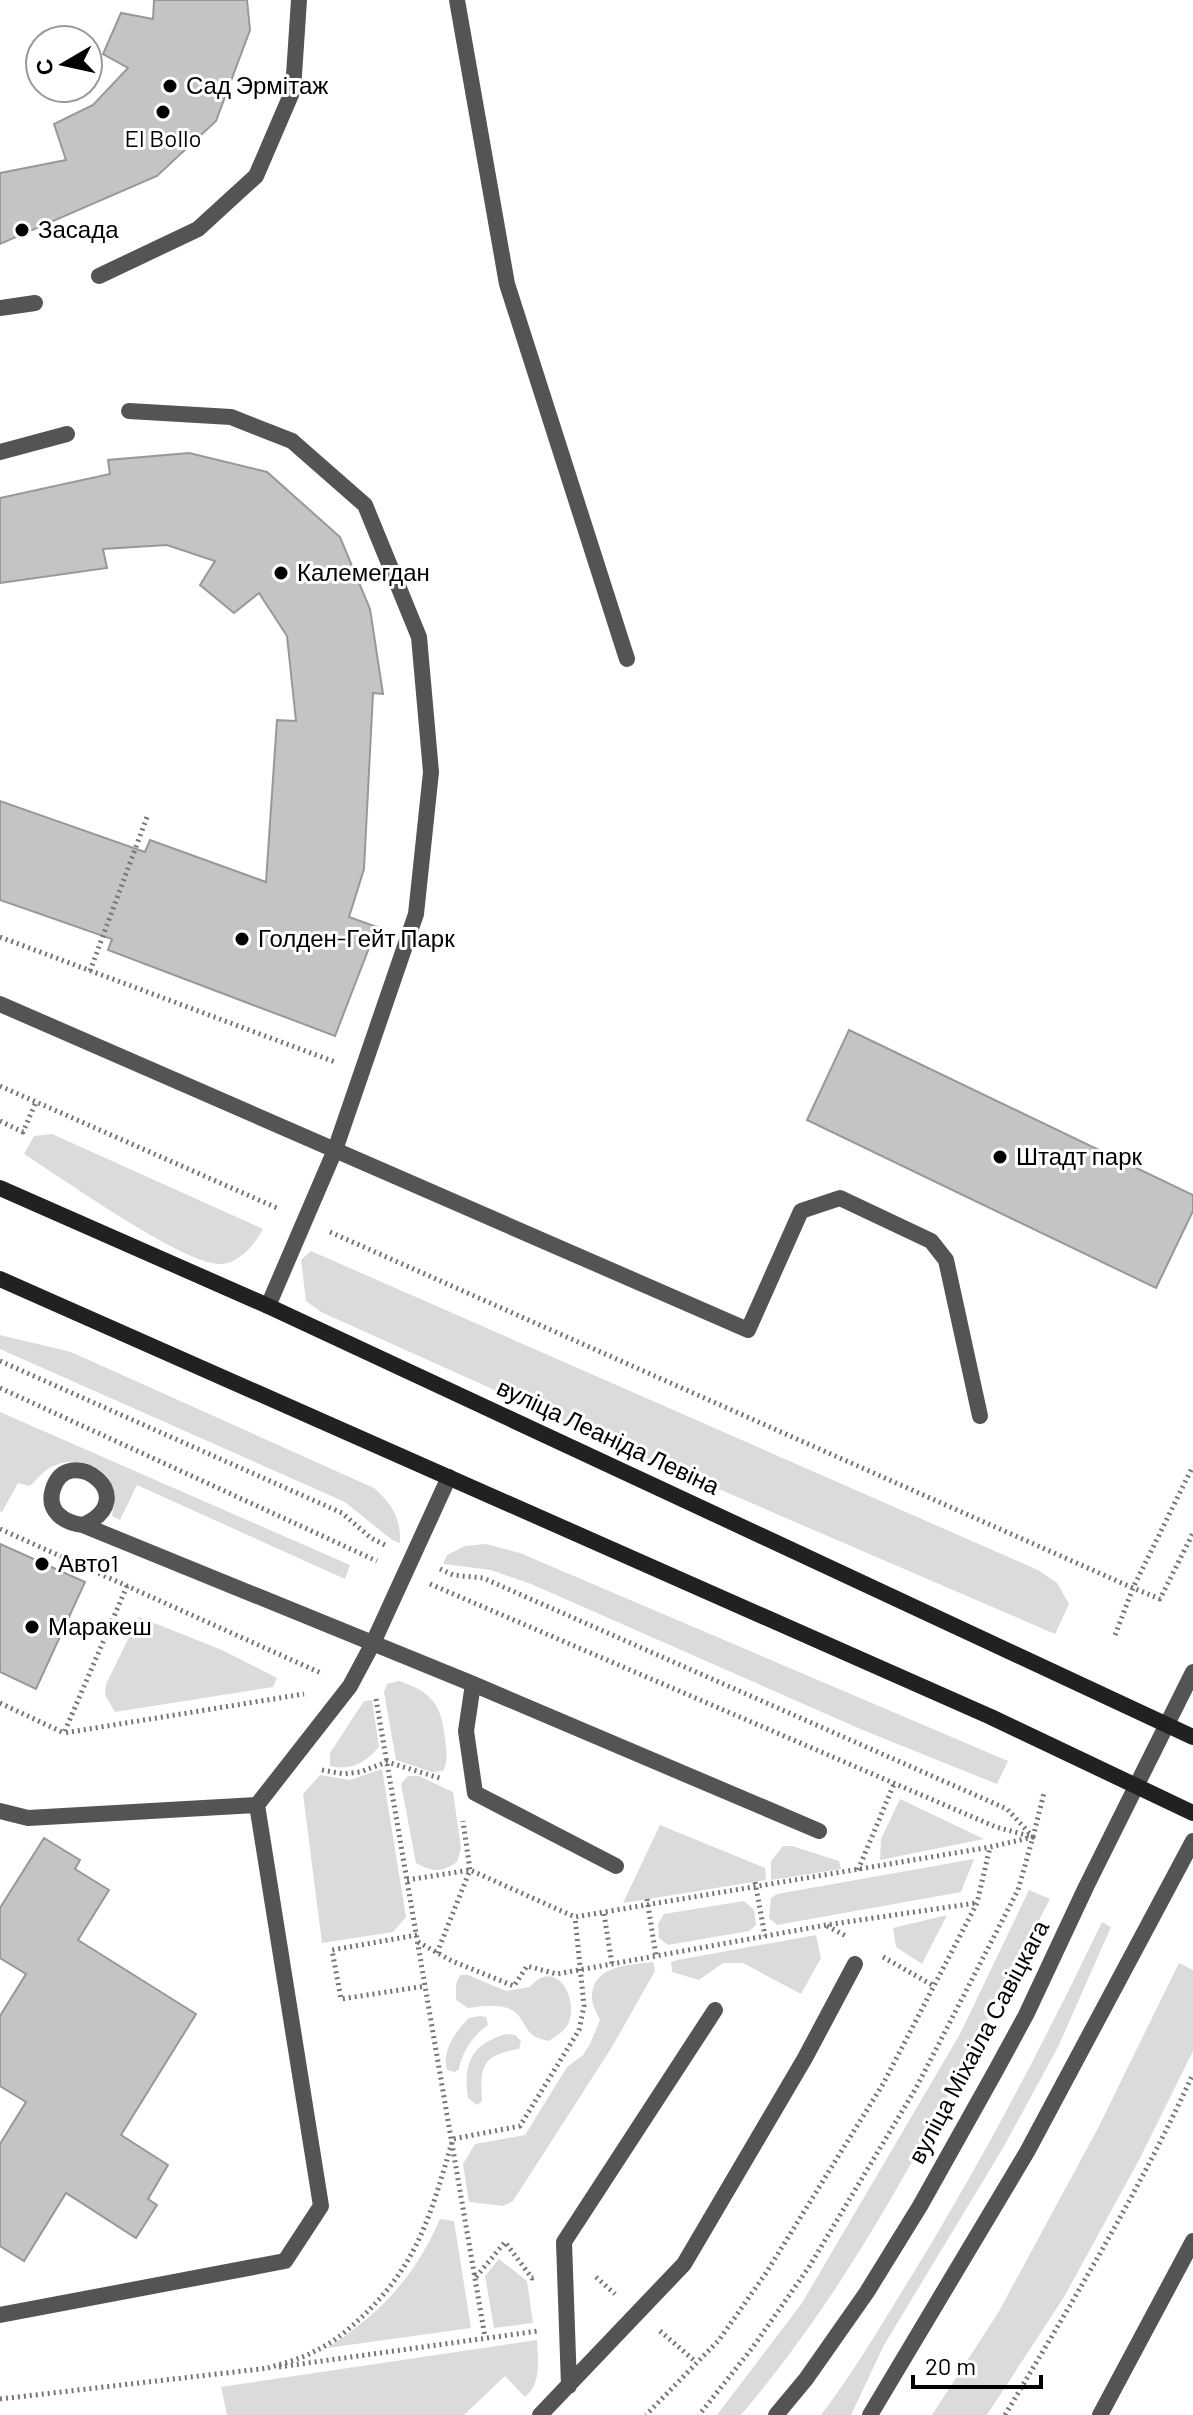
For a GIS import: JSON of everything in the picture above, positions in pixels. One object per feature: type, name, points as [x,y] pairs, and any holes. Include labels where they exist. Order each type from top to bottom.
[{"type":"main road","name":"вуліца Леаніда Левіна","points":[[0,1188],[268,1306],[1193,1737]]},
{"type":"main road","points":[[0,1279],[991,1717],[1193,1813]]},
{"type":"street","points":[[99,276],[198,229],[256,176],[293,90],[299,0]]},
{"type":"street","points":[[457,0],[507,284],[627,659]]},
{"type":"street","points":[[0,308],[35,303]]},
{"type":"street","points":[[129,411],[231,417],[292,441],[365,505],[419,637],[431,772],[416,914],[335,1150],[268,1306]]},
{"type":"street","points":[[0,452],[67,434]]},
{"type":"street","points":[[0,1004],[748,1330],[801,1211],[840,1198],[931,1241],[946,1260],[980,1416]]},
{"type":"street","points":[[0,2315],[285,2261],[321,2206],[257,1805],[350,1686],[449,1477]]},
{"type":"street","points":[[83,1525],[473,1684],[819,1831]]},
{"type":"street","name":"вуліца Міхаіла Савіцкага","points":[[776,2415],[806,2379],[867,2292],[920,2206],[1026,2015],[1193,1672]]},
{"type":"street","points":[[473,1684],[466,1731],[475,1793],[616,1866]]},
{"type":"street","points":[[0,1811],[28,1818],[257,1805]]},
{"type":"street","points":[[870,2415],[1027,2152],[1193,1841]]},
{"type":"street","points":[[540,2415],[684,2264],[805,2058],[855,1964]]},
{"type":"street","points":[[569,2386],[564,2242],[715,2010]]},
{"type":"street","points":[[1100,2415],[1193,2241]]},
{"type":"path","points":[[90,971],[147,817]]},
{"type":"path","points":[[0,937],[362,1072]]},
{"type":"path","points":[[0,1086],[1160,1599],[1193,1533]]},
{"type":"path","points":[[0,1121],[23,1132],[36,1102]]},
{"type":"path","points":[[0,1361],[342,1513],[371,1538],[453,1575],[483,1578],[1007,1809],[1033,1837]]},
{"type":"path","points":[[0,1388],[404,1573],[996,1827],[1033,1837]]},
{"type":"path","points":[[1115,1635],[1133,1588],[1193,1466]]},
{"type":"path","points":[[0,1529],[350,1686]]},
{"type":"path","points":[[64,1733],[127,1586]]},
{"type":"path","points":[[0,1703],[64,1733],[376,1683],[375,1694],[485,2337]]},
{"type":"path","points":[[313,1768],[344,1774],[387,1762],[456,1781]]},
{"type":"path","points":[[858,1870],[894,1784]]},
{"type":"path","points":[[699,2415],[753,2347],[809,2267],[916,2088],[1018,1890],[1044,1793]]},
{"type":"path","points":[[407,1880],[470,1870],[575,1917],[604,1914],[647,1902],[990,1847],[1033,1837]]},
{"type":"path","points":[[646,2415],[719,2340],[766,2273],[883,2084],[977,1903],[990,1847]]},
{"type":"path","points":[[756,1884],[765,1936]]},
{"type":"path","points":[[647,1902],[656,1956]]},
{"type":"path","points":[[426,1986],[341,1999],[332,1950],[418,1939],[452,1961],[514,1986],[527,1966],[557,1974],[765,1936],[977,1903]]},
{"type":"path","points":[[604,1914],[612,1964]]},
{"type":"path","points":[[453,2139],[520,2126],[579,2030],[584,2006],[575,1917]]},
{"type":"path","points":[[1005,2415],[1080,2287],[1193,2074]]},
{"type":"path","points":[[268,2368],[316,2351],[355,2324],[388,2291],[412,2257],[429,2219],[453,2139]]},
{"type":"path","points":[[532,2278],[534,2291]]},
{"type":"path","points":[[0,2399],[268,2368],[538,2331],[537,2318]]},
{"type":"shaded area","points":[[52,1134],[263,1229],[247,1251],[229,1263],[205,1261],[182,1252],[123,1219],[24,1154],[34,1136]]},
{"type":"shaded area","points":[[311,1251],[1038,1570],[1057,1583],[1069,1604],[1055,1634],[621,1447],[321,1312],[306,1301],[301,1260]]},
{"type":"shaded area","points":[[0,1335],[71,1352],[374,1488],[394,1512],[400,1543],[345,1502],[0,1349]]},
{"type":"shaded area","points":[[0,1412],[350,1565],[345,1579],[137,1485],[120,1520],[112,1516],[114,1496],[107,1476],[99,1469],[80,1462],[49,1468],[30,1486],[18,1483],[2,1512]]},
{"type":"shaded area","points":[[486,1544],[520,1553],[1008,1761],[997,1784],[865,1731],[531,1584],[491,1570],[443,1564],[447,1555],[465,1546]]},
{"type":"shaded area","points":[[139,1617],[222,1650],[277,1678],[273,1687],[115,1712],[105,1695],[106,1684]]},
{"type":"shaded area","points":[[399,1681],[427,1695],[441,1716],[446,1751],[443,1771],[432,1772],[396,1760],[384,1692],[387,1684]]},
{"type":"shaded area","points":[[372,1700],[379,1747],[358,1764],[330,1766],[330,1753],[364,1701]]},
{"type":"shaded area","points":[[382,1769],[406,1917],[393,1932],[322,1943],[303,1794],[320,1775],[350,1780]]},
{"type":"shaded area","points":[[408,1776],[419,1776],[453,1792],[461,1848],[457,1862],[441,1870],[432,1870],[416,1863],[401,1784]]},
{"type":"shaded area","points":[[900,1799],[984,1839],[880,1860],[881,1839]]},
{"type":"shaded area","points":[[660,1825],[765,1868],[766,1880],[623,1903]]},
{"type":"shaded area","points":[[783,1846],[839,1861],[841,1869],[771,1880],[771,1861]]},
{"type":"shaded area","points":[[974,1859],[961,1892],[777,1925],[769,1918],[771,1898],[777,1894]]},
{"type":"shaded area","points":[[1029,1890],[1050,1899],[946,2100],[872,2231],[788,2356],[741,2415],[717,2415],[802,2303],[960,2034]]},
{"type":"shaded area","points":[[744,1901],[754,1910],[756,1925],[749,1931],[668,1945],[659,1938],[658,1924],[664,1914]]},
{"type":"shaded area","points":[[947,1915],[922,1964],[896,1947],[893,1928]]},
{"type":"shaded area","points":[[1102,1922],[1111,1927],[1058,2047],[1003,2148],[884,2345],[851,2415],[821,2415],[869,2344],[965,2186]]},
{"type":"shaded area","points":[[816,1935],[821,1958],[801,1994],[743,1963],[723,1963],[699,1980],[672,1972],[671,1962],[677,1960]]},
{"type":"shaded area","points":[[653,1962],[655,1971],[612,2047],[513,2201],[503,2206],[469,2202],[463,2164],[475,2144],[525,2135],[567,2067],[583,2055],[590,2044],[600,2020],[592,1999],[599,1978],[614,1968]]},
{"type":"shaded area","points":[[1179,1963],[1193,1970],[1193,2051],[1139,2160],[1064,2297],[987,2415],[932,2415],[998,2313],[1097,2130]]},
{"type":"shaded area","points":[[460,1975],[468,1975],[506,1991],[530,1987],[549,1976],[557,1979],[571,2004],[568,2024],[549,2041],[531,2034],[511,2009],[497,2006],[468,2008],[456,2000],[456,1984]]},
{"type":"shaded area","points":[[486,2017],[488,2025],[469,2044],[459,2069],[455,2072],[447,2070],[446,2056],[455,2035],[469,2018]]},
{"type":"shaded area","points":[[505,2034],[515,2035],[521,2041],[519,2049],[497,2055],[486,2064],[482,2101],[477,2105],[468,2098],[467,2075],[472,2057],[484,2044]]},
{"type":"shaded area","points":[[440,2219],[454,2221],[471,2328],[327,2348],[364,2321],[394,2292],[419,2259]]},
{"type":"shaded area","points":[[499,2259],[527,2281],[533,2323],[494,2328],[485,2276]]},
{"type":"shaded area","points":[[537,2340],[537,2378],[525,2397],[505,2376],[464,2415],[227,2415],[221,2387]]},
{"type":"building","name":"Сад Эрмітаж","points":[[154,0],[247,0],[250,30],[216,121],[157,176],[0,244],[0,173],[66,160],[54,124],[94,104],[104,104],[104,93],[128,68],[104,55],[121,13],[153,19]]},
{"type":"building","points":[[189,453],[267,472],[340,537],[370,609],[383,694],[373,693],[364,869],[349,917],[377,927],[335,1036],[108,950],[112,939],[0,900],[0,801],[145,852],[150,840],[266,882],[277,720],[296,721],[287,636],[259,593],[234,613],[200,585],[215,561],[167,545],[103,549],[107,568],[0,583],[0,498],[110,474],[108,460]]},
{"type":"building","name":"Штадт парк","points":[[849,1030],[1193,1195],[1193,1211],[1156,1288],[807,1120]]},
{"type":"building","name":"Маракеш","points":[[0,1544],[85,1582],[36,1689],[0,1672]]},
{"type":"building","points":[[44,1838],[80,1860],[75,1869],[109,1890],[78,1940],[196,2014],[121,2135],[168,2165],[148,2199],[157,2205],[136,2238],[66,2193],[24,2261],[0,2246],[0,2144],[26,2102],[0,2086],[0,2016],[26,1974],[0,1958],[0,1908]]},
{"type":"place","name":"Сад Эрмітаж","points":[[170,86]]},
{"type":"place","name":"El Bollo","points":[[163,112]]},
{"type":"place","name":"Засада","points":[[22,230]]},
{"type":"place","name":"Калемегдан","points":[[281,573]]},
{"type":"place","name":"Голден-Гейт Парк","points":[[242,939]]},
{"type":"place","name":"Штадт парк","points":[[1000,1157]]},
{"type":"place","name":"Авто1","points":[[42,1564]]},
{"type":"place","name":"Маракеш","points":[[32,1627]]}]
